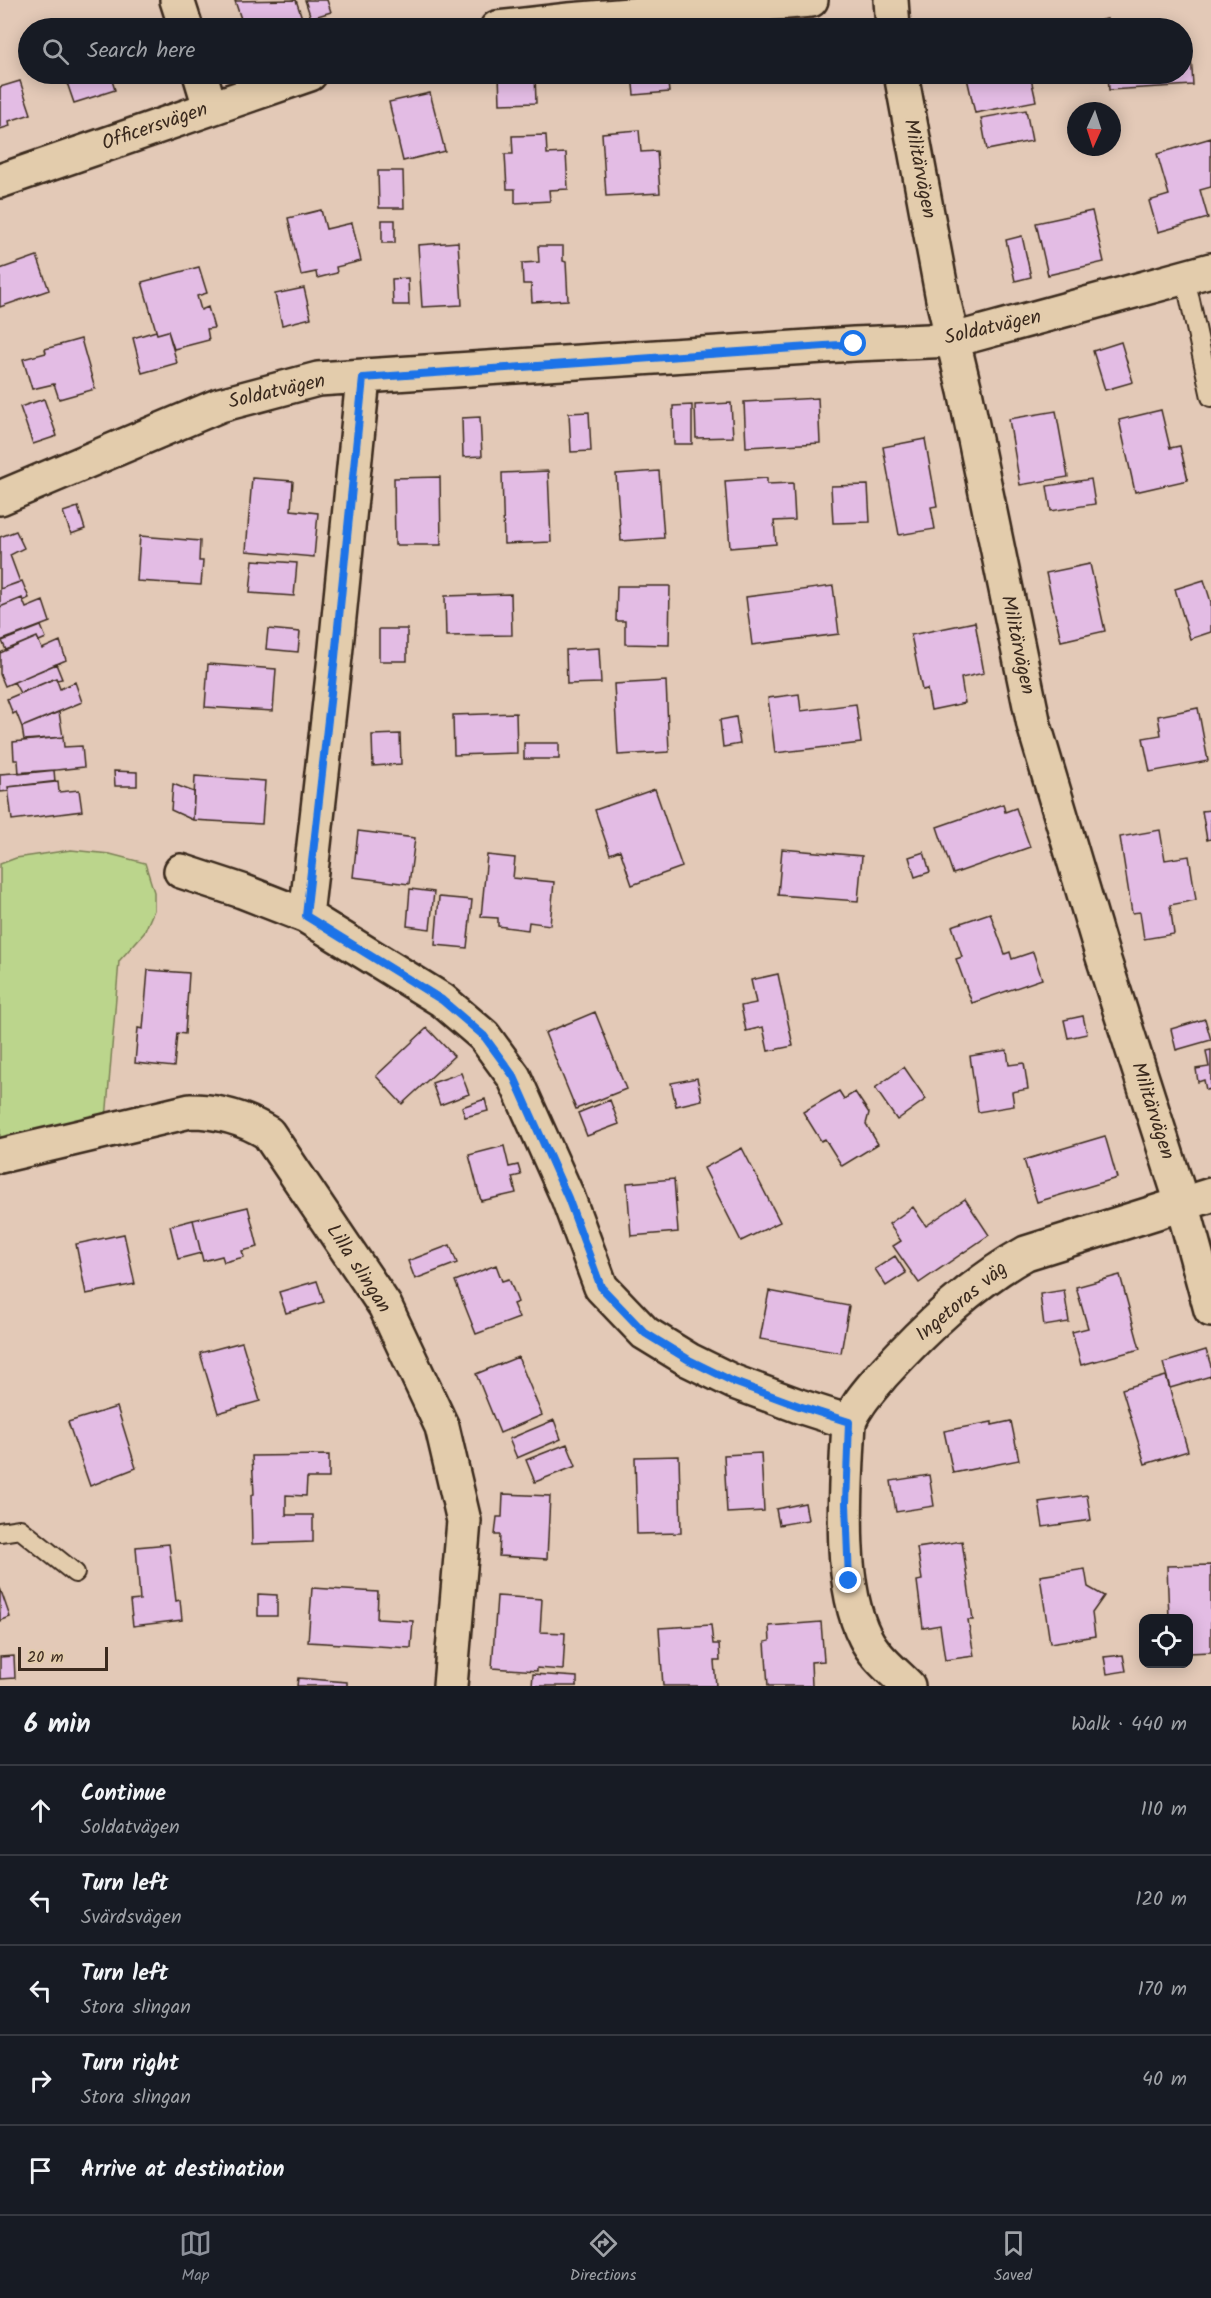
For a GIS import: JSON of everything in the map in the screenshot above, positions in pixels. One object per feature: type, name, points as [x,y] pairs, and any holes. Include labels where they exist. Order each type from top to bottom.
[{"type":"street","points":[[177,0],[183,18]]},
{"type":"street","points":[[593,18],[811,0]]},
{"type":"street","points":[[891,0],[892,18]]},
{"type":"street","points":[[203,84],[210,107]]},
{"type":"street","name":"Officersvägen","points":[[0,181],[280,84]]},
{"type":"street","name":"Militärvägen","points":[[903,84],[943,300],[954,340],[1034,725],[1102,954],[1196,1199],[1211,1310]]},
{"type":"street","name":"Soldatvägen","points":[[0,498],[220,405],[318,379],[363,378],[842,345],[954,340],[1198,274]]},
{"type":"street","points":[[306,916],[363,378]]},
{"type":"street","points":[[181,871],[242,891],[306,916],[442,1000],[484,1036],[514,1077],[568,1198],[601,1287],[645,1333],[689,1360],[734,1382],[849,1422],[846,1504],[849,1581],[854,1611],[866,1639],[908,1686]]},
{"type":"street","name":"Lilla slingan","points":[[0,1156],[190,1111],[210,1111],[230,1116],[250,1122],[268,1133],[385,1306],[442,1427],[464,1521],[450,1686]]},
{"type":"street","name":"Ingetoras väg","points":[[849,1422],[855,1406],[906,1349],[949,1308],[1002,1266],[1026,1253],[1196,1199]]},
{"type":"lane","points":[[1198,274],[1211,397]]},
{"type":"lane","points":[[0,1532],[20,1529],[75,1573]]},
{"type":"green space","points":[[71,850],[110,854],[145,863],[154,892],[154,910],[144,933],[119,961],[106,1120],[0,1143],[0,864],[16,858]]},
{"type":"building","points":[[296,0],[302,18],[241,18],[235,1]]},
{"type":"building","points":[[305,0],[327,0],[331,12],[311,18]]},
{"type":"building","points":[[18,82],[18,84],[21,84],[31,114],[9,121],[10,126],[0,129],[0,87]]},
{"type":"building","points":[[67,84],[113,84],[115,90],[74,103]]},
{"type":"building","points":[[499,84],[535,84],[536,103],[500,104]]},
{"type":"building","points":[[633,84],[668,84],[669,92],[634,95]]},
{"type":"building","points":[[968,84],[1032,84],[1036,101],[975,113]]},
{"type":"building","points":[[1109,84],[1193,85],[1109,90]]},
{"type":"building","points":[[430,93],[445,151],[403,161],[389,102]]},
{"type":"building","points":[[1026,110],[1032,141],[987,150],[981,118]]},
{"type":"building","points":[[639,130],[641,152],[657,151],[660,193],[606,196],[602,133]]},
{"type":"building","points":[[546,135],[547,154],[566,153],[568,189],[549,190],[550,201],[515,203],[515,189],[507,189],[505,154],[513,154],[512,136]]},
{"type":"building","points":[[1211,138],[1211,187],[1200,190],[1208,218],[1158,232],[1149,201],[1169,195],[1157,154]]},
{"type":"building","points":[[378,171],[403,171],[404,208],[379,208]]},
{"type":"building","points":[[321,210],[326,229],[352,223],[361,261],[336,267],[337,273],[317,278],[316,272],[301,275],[288,218]]},
{"type":"building","points":[[1092,211],[1104,262],[1048,275],[1036,223]]},
{"type":"building","points":[[382,220],[395,220],[395,243],[382,243]]},
{"type":"building","points":[[1022,236],[1031,277],[1015,281],[1006,240]]},
{"type":"building","points":[[458,242],[462,305],[422,307],[418,245]]},
{"type":"building","points":[[538,246],[563,246],[568,300],[532,302],[531,284],[523,284],[522,263],[539,262]]},
{"type":"building","points":[[37,256],[49,290],[0,307],[0,269]]},
{"type":"building","points":[[199,267],[207,293],[197,296],[201,310],[208,307],[214,328],[207,329],[209,340],[174,349],[168,331],[157,334],[142,282]]},
{"type":"building","points":[[408,278],[409,305],[393,305],[392,279]]},
{"type":"building","points":[[304,288],[311,318],[282,325],[275,294]]},
{"type":"building","points":[[156,331],[157,334],[168,331],[177,363],[142,373],[133,338]]},
{"type":"building","points":[[81,339],[95,389],[59,399],[54,384],[32,389],[23,359],[46,353],[45,349]]},
{"type":"building","points":[[1121,342],[1133,382],[1105,390],[1093,351]]},
{"type":"building","points":[[818,398],[820,443],[746,447],[744,402]]},
{"type":"building","points":[[44,399],[57,436],[33,444],[20,407]]},
{"type":"building","points":[[731,403],[733,437],[696,438],[695,405]]},
{"type":"building","points":[[692,405],[692,444],[674,444],[673,406]]},
{"type":"building","points":[[1161,410],[1170,448],[1180,446],[1188,480],[1135,492],[1119,420]]},
{"type":"building","points":[[1056,411],[1068,477],[1020,485],[1009,419]]},
{"type":"building","points":[[589,412],[591,451],[571,452],[569,413]]},
{"type":"building","points":[[480,417],[482,456],[463,457],[462,418]]},
{"type":"building","points":[[925,439],[937,506],[931,507],[935,529],[899,535],[883,447]]},
{"type":"building","points":[[548,471],[551,542],[504,544],[502,473]]},
{"type":"building","points":[[659,471],[664,538],[621,541],[616,474]]},
{"type":"building","points":[[440,477],[441,545],[395,545],[394,478]]},
{"type":"building","points":[[252,478],[293,481],[291,510],[318,513],[314,557],[246,551]]},
{"type":"building","points":[[767,478],[767,484],[793,483],[795,520],[774,521],[776,544],[730,548],[725,481]]},
{"type":"building","points":[[1091,479],[1095,504],[1051,511],[1047,486]]},
{"type":"building","points":[[868,485],[870,522],[833,523],[831,486]]},
{"type":"building","points":[[78,507],[85,529],[71,534],[63,512]]},
{"type":"building","points":[[16,531],[24,548],[10,555],[20,582],[0,589],[0,537]]},
{"type":"building","points":[[140,536],[200,541],[199,561],[203,561],[201,585],[137,581]]},
{"type":"building","points":[[253,560],[297,563],[294,596],[250,593]]},
{"type":"building","points":[[1090,564],[1105,631],[1061,641],[1046,573]]},
{"type":"building","points":[[1204,580],[1211,602],[1211,632],[1190,639],[1175,589]]},
{"type":"building","points":[[22,581],[29,598],[23,601],[22,598],[0,607],[0,589]]},
{"type":"building","points":[[617,586],[670,586],[669,645],[625,644],[625,621],[616,621]]},
{"type":"building","points":[[833,586],[839,634],[752,645],[746,597]]},
{"type":"building","points":[[511,594],[512,635],[446,636],[445,596]]},
{"type":"building","points":[[22,598],[26,608],[43,601],[50,622],[0,641],[0,607]]},
{"type":"building","points":[[975,622],[984,673],[961,678],[965,703],[931,710],[927,689],[922,690],[911,635]]},
{"type":"building","points":[[41,626],[46,638],[39,641],[37,637],[6,650],[2,641]]},
{"type":"building","points":[[268,629],[300,632],[298,652],[266,649]]},
{"type":"building","points":[[379,629],[407,629],[407,661],[379,661]]},
{"type":"building","points":[[37,637],[42,649],[60,641],[66,660],[5,686],[0,674],[0,653]]},
{"type":"building","points":[[599,648],[601,683],[567,684],[566,650]]},
{"type":"building","points":[[56,664],[62,679],[57,680],[56,678],[20,693],[14,682]]},
{"type":"building","points":[[208,664],[276,669],[273,711],[205,707]]},
{"type":"building","points":[[56,678],[60,689],[75,682],[82,702],[22,727],[7,699]]},
{"type":"building","points":[[666,681],[669,752],[618,755],[614,684]]},
{"type":"building","points":[[799,694],[801,711],[856,704],[861,743],[775,753],[768,698]]},
{"type":"building","points":[[1198,708],[1208,761],[1150,772],[1143,738],[1161,735],[1158,716]]},
{"type":"building","points":[[59,712],[63,737],[24,740],[22,727]]},
{"type":"building","points":[[516,713],[517,753],[454,755],[453,715]]},
{"type":"building","points":[[736,717],[740,744],[723,747],[720,720]]},
{"type":"building","points":[[400,734],[401,764],[373,766],[372,735]]},
{"type":"building","points":[[63,737],[64,747],[82,746],[84,767],[19,774],[18,760],[14,760],[13,742]]},
{"type":"building","points":[[524,743],[559,743],[559,759],[524,759]]},
{"type":"building","points":[[54,770],[55,782],[8,787],[9,791],[0,792],[0,774]]},
{"type":"building","points":[[114,771],[137,772],[137,786],[115,786]]},
{"type":"building","points":[[195,776],[265,781],[262,824],[193,820]]},
{"type":"building","points":[[58,781],[59,792],[79,790],[82,811],[12,820],[8,787]]},
{"type":"building","points":[[173,784],[194,792],[193,820],[171,810]]},
{"type":"building","points":[[655,789],[682,867],[632,885],[620,850],[610,854],[595,810]]},
{"type":"building","points":[[1003,804],[1005,812],[1016,808],[1030,847],[953,874],[937,827]]},
{"type":"building","points":[[1211,810],[1211,839],[1207,840],[1202,811]]},
{"type":"building","points":[[1160,830],[1165,860],[1189,856],[1196,900],[1170,905],[1174,934],[1144,939],[1140,912],[1132,913],[1120,837]]},
{"type":"building","points":[[358,831],[415,838],[409,884],[353,877]]},
{"type":"building","points":[[782,849],[862,856],[858,901],[778,895]]},
{"type":"building","points":[[924,852],[930,872],[915,877],[909,857]]},
{"type":"building","points":[[487,855],[515,858],[513,878],[554,882],[550,925],[529,922],[528,930],[498,926],[498,918],[481,917]]},
{"type":"building","points":[[410,889],[434,892],[430,929],[407,926]]},
{"type":"building","points":[[439,897],[472,900],[467,948],[435,945]]},
{"type":"building","points":[[990,913],[1005,954],[1010,952],[1012,959],[1033,952],[1042,979],[972,1003],[956,959],[962,957],[952,926]]},
{"type":"building","points":[[148,970],[189,973],[185,1034],[177,1033],[174,1067],[135,1063],[138,1028],[143,1029]]},
{"type":"building","points":[[778,974],[793,1046],[768,1051],[763,1027],[746,1031],[741,1006],[756,1003],[751,980]]},
{"type":"building","points":[[595,1012],[626,1089],[576,1109],[545,1033]]},
{"type":"building","points":[[1083,1016],[1087,1034],[1068,1038],[1064,1020]]},
{"type":"building","points":[[1205,1019],[1211,1040],[1176,1050],[1171,1029]]},
{"type":"building","points":[[427,1028],[454,1056],[402,1104],[376,1076]]},
{"type":"building","points":[[1007,1050],[1009,1065],[1024,1063],[1028,1089],[1012,1092],[1014,1106],[978,1112],[970,1056]]},
{"type":"building","points":[[1211,1050],[1211,1089],[1206,1090],[1204,1080],[1198,1082],[1196,1069],[1209,1067],[1206,1051]]},
{"type":"building","points":[[904,1067],[926,1099],[897,1120],[875,1088]]},
{"type":"building","points":[[461,1073],[469,1094],[440,1105],[432,1083]]},
{"type":"building","points":[[697,1078],[702,1100],[676,1106],[671,1083]]},
{"type":"building","points":[[839,1091],[844,1099],[855,1092],[869,1113],[866,1124],[878,1144],[842,1166],[825,1139],[821,1141],[803,1112]]},
{"type":"building","points":[[485,1099],[488,1111],[465,1117],[462,1107]]},
{"type":"building","points":[[610,1100],[619,1124],[587,1136],[578,1113]]},
{"type":"building","points":[[1105,1136],[1117,1178],[1037,1202],[1024,1160]]},
{"type":"building","points":[[504,1146],[509,1167],[518,1165],[521,1175],[512,1177],[516,1193],[481,1201],[469,1155]]},
{"type":"building","points":[[742,1148],[780,1222],[741,1241],[704,1168]]},
{"type":"building","points":[[674,1179],[678,1232],[631,1236],[627,1183]]},
{"type":"building","points":[[965,1199],[989,1235],[919,1283],[893,1246],[901,1241],[889,1224],[913,1207],[926,1226]]},
{"type":"building","points":[[248,1207],[258,1247],[242,1251],[244,1257],[224,1262],[222,1256],[203,1261],[193,1220]]},
{"type":"building","points":[[193,1220],[201,1253],[178,1259],[170,1226]]},
{"type":"building","points":[[124,1234],[135,1284],[86,1294],[76,1244]]},
{"type":"building","points":[[450,1245],[457,1263],[415,1279],[408,1261]]},
{"type":"building","points":[[895,1256],[906,1273],[886,1286],[875,1269]]},
{"type":"building","points":[[496,1265],[502,1281],[509,1279],[518,1302],[513,1304],[519,1318],[476,1334],[455,1281]]},
{"type":"building","points":[[1120,1275],[1140,1349],[1081,1365],[1072,1332],[1088,1328],[1076,1287]]},
{"type":"building","points":[[317,1281],[324,1302],[286,1313],[279,1292]]},
{"type":"building","points":[[1064,1290],[1069,1322],[1044,1326],[1040,1294]]},
{"type":"building","points":[[769,1291],[849,1306],[841,1353],[760,1339]]},
{"type":"building","points":[[242,1342],[260,1401],[218,1413],[200,1353]]},
{"type":"building","points":[[1206,1350],[1211,1366],[1211,1376],[1170,1388],[1163,1363]]},
{"type":"building","points":[[518,1357],[542,1415],[500,1433],[476,1374]]},
{"type":"building","points":[[1166,1376],[1188,1451],[1145,1464],[1122,1389]]},
{"type":"building","points":[[117,1407],[136,1468],[90,1486],[68,1422]]},
{"type":"building","points":[[554,1420],[561,1439],[517,1458],[509,1439]]},
{"type":"building","points":[[1011,1421],[1019,1460],[953,1473],[944,1431],[992,1422],[992,1425]]},
{"type":"building","points":[[567,1444],[576,1466],[535,1482],[526,1460]]},
{"type":"building","points":[[761,1453],[764,1511],[727,1513],[724,1455]]},
{"type":"building","points":[[329,1455],[329,1478],[307,1478],[306,1496],[286,1495],[286,1515],[313,1515],[313,1542],[252,1544],[251,1495],[254,1494],[252,1456]]},
{"type":"building","points":[[679,1456],[681,1533],[637,1534],[635,1457]]},
{"type":"building","points":[[929,1475],[934,1506],[896,1512],[891,1481]]},
{"type":"building","points":[[503,1494],[550,1496],[547,1559],[499,1556],[500,1535],[495,1535],[497,1517],[502,1517]]},
{"type":"building","points":[[1087,1495],[1091,1520],[1043,1527],[1039,1502]]},
{"type":"building","points":[[805,1503],[808,1520],[779,1525],[776,1509]]},
{"type":"building","points":[[962,1541],[973,1620],[968,1620],[974,1656],[945,1660],[940,1625],[923,1628],[917,1581],[922,1580],[917,1548]]},
{"type":"building","points":[[169,1544],[176,1601],[180,1600],[182,1620],[133,1626],[130,1601],[140,1600],[136,1547]]},
{"type":"building","points":[[1211,1565],[1211,1652],[1193,1653],[1193,1614],[1169,1614],[1167,1566]]},
{"type":"building","points":[[1085,1569],[1088,1587],[1104,1596],[1092,1613],[1095,1636],[1050,1643],[1040,1576]]},
{"type":"building","points":[[0,1588],[10,1617],[0,1621]]},
{"type":"building","points":[[312,1588],[378,1592],[377,1619],[413,1621],[411,1648],[308,1642]]},
{"type":"building","points":[[258,1594],[277,1595],[277,1616],[258,1616]]},
{"type":"building","points":[[497,1596],[542,1599],[540,1632],[565,1633],[563,1670],[492,1668]]},
{"type":"building","points":[[821,1622],[824,1661],[811,1662],[812,1686],[768,1686],[765,1642],[770,1641],[769,1626]]},
{"type":"building","points":[[711,1625],[713,1644],[719,1644],[720,1661],[714,1661],[716,1686],[663,1686],[659,1628]]},
{"type":"building","points":[[1123,1655],[1126,1671],[1107,1674],[1104,1657]]},
{"type":"building","points":[[14,1656],[15,1678],[0,1679],[0,1657]]},
{"type":"building","points":[[533,1674],[577,1677],[577,1686],[532,1686]]},
{"type":"building","points":[[298,1678],[347,1682],[347,1686],[297,1686]]},
{"type":"route","points":[[849,1581],[846,1504],[849,1422],[734,1382],[689,1360],[645,1333],[601,1287],[568,1198],[514,1077],[484,1036],[442,1000],[306,916],[363,378],[854,344]]}]
